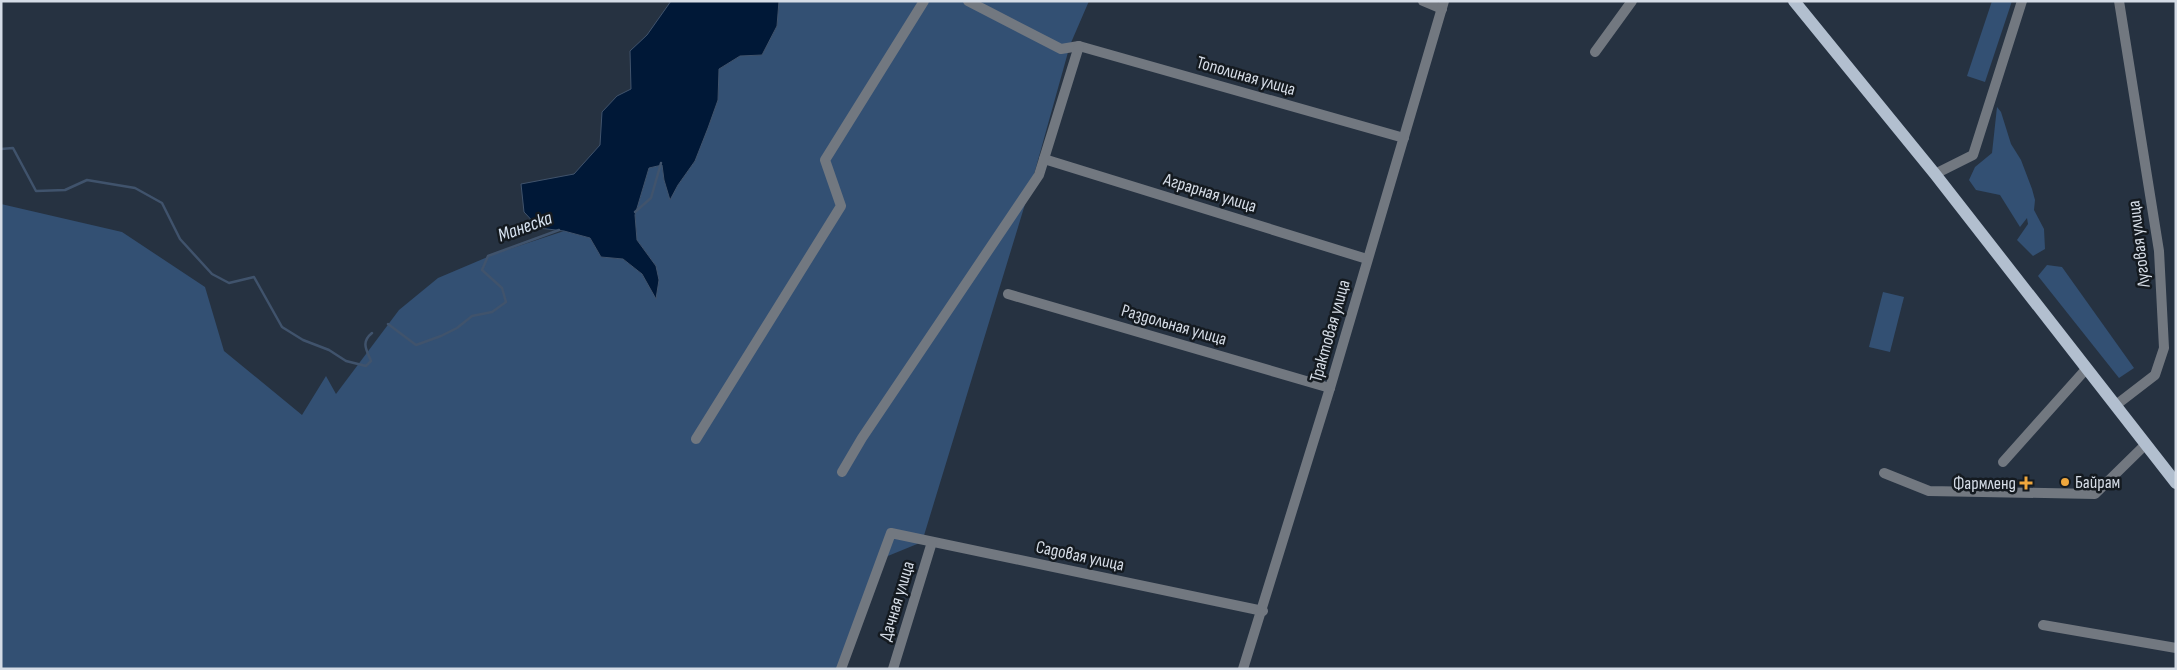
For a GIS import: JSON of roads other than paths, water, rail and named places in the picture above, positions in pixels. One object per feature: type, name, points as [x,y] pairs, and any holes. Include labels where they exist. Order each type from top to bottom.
[{"type":"main road","points":[[1794,1],[1935,174],[2176,483]]},
{"type":"street","points":[[696,439],[841,206],[825,160],[924,1]]},
{"type":"street","name":"Тополиная улица","points":[[968,1],[1061,49],[1079,46],[1404,138]]},
{"type":"street","points":[[1423,1],[1443,5]]},
{"type":"street","points":[[1595,52],[1632,1]]},
{"type":"street","points":[[1935,174],[1973,155],[2022,1]]},
{"type":"street","name":"Луговая улица","points":[[2116,405],[2155,374],[2164,348],[2159,251],[2119,1]]},
{"type":"street","name":"Трактовая улица","points":[[1244,669],[1330,388],[1443,5]]},
{"type":"street","points":[[842,472],[862,438],[1039,175],[1079,46]]},
{"type":"street","name":"Аграрная улица","points":[[1044,159],[1368,259]]},
{"type":"street","name":"Раздольная улица","points":[[1008,294],[1330,388]]},
{"type":"street","points":[[2003,462],[2087,368]]},
{"type":"street","points":[[1884,473],[1929,491],[2095,494],[2146,444]]},
{"type":"street","name":"Садовая улица","points":[[840,669],[891,533],[1263,611]]},
{"type":"street","name":"Дачная улица","points":[[893,669],[932,542]]},
{"type":"street","points":[[2043,624],[2176,648]]},
{"type":"waterway","name":"Манеска","points":[[1,149],[13,148],[36,191],[65,190],[87,180],[135,188],[162,203],[180,239],[212,274],[229,283],[254,277],[282,327],[303,340],[329,350],[346,361],[366,366],[371,361],[366,349],[366,343],[372,333]]},
{"type":"waterway","name":"Манеска","points":[[635,212],[651,198],[661,163]]},
{"type":"waterway","name":"Манеска","points":[[388,324],[416,345],[457,328],[472,316],[492,312],[506,302],[502,288],[482,270],[488,256],[559,230]]},
{"type":"place","name":"Байрам","points":[[2065,482]]},
{"type":"place","name":"Фармленд","points":[[2026,483]]}]
